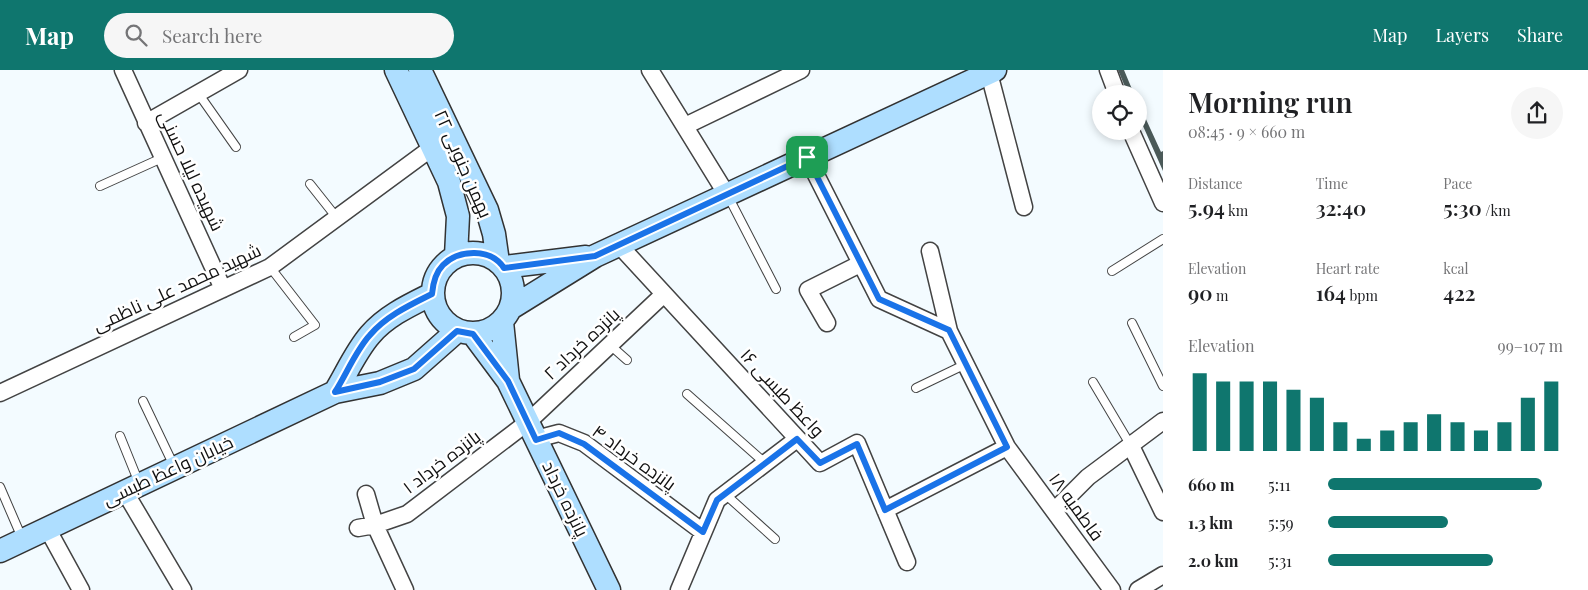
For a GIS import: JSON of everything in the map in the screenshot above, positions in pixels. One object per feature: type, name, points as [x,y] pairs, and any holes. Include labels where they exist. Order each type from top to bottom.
[{"type":"street","name":"شهیده لیلا حسنی","points":[[123,70],[223,289]]},
{"type":"street","points":[[146,123],[240,70]]},
{"type":"street","name":"۲۲ بهمن جنوبی","points":[[396,70],[450,182],[458,216],[456,256]]},
{"type":"street","name":"۲۲ بهمن جنوبی","points":[[420,70],[487,210],[501,265]]},
{"type":"street","points":[[650,70],[727,195]]},
{"type":"street","points":[[685,126],[801,70]]},
{"type":"street","points":[[1108,70],[1114,85]]},
{"type":"street","points":[[465,333],[489,331],[506,315],[595,256],[992,72],[1024,206]]},
{"type":"street","points":[[1135,140],[1163,203]]},
{"type":"street","name":"شهید محمد علی ناظمی","points":[[0,393],[270,268],[433,146]]},
{"type":"street","points":[[807,157],[879,299],[949,330]]},
{"type":"street","name":"واعظ طبسی ۱۶","points":[[618,245],[820,463],[857,444],[907,562]]},
{"type":"street","name":"فاطمیه ۱۸","points":[[930,251],[949,330],[1007,447],[1112,590]]},
{"type":"street","points":[[472,252],[488,255],[501,265],[510,277],[514,292],[506,315],[508,381],[465,333],[444,322],[435,309],[432,294],[434,278],[443,265],[456,256],[472,252]]},
{"type":"street","points":[[501,265],[595,256]]},
{"type":"street","points":[[826,322],[808,290],[860,264]]},
{"type":"street","points":[[335,392],[369,336],[399,312],[432,294]]},
{"type":"street","name":"پانزده خرداد ۲","points":[[532,431],[610,345],[664,294]]},
{"type":"street","name":"خیابان واعظ طبسی","points":[[0,550],[335,392],[380,382],[414,369],[465,333]]},
{"type":"street","name":"پانزده خرداد","points":[[508,381],[609,590]]},
{"type":"street","points":[[1054,511],[1088,476],[1163,422]]},
{"type":"street","name":"پانزده خرداد ۱","points":[[358,528],[375,526],[407,514],[532,431]]},
{"type":"street","name":"پانزده خرداد ۴","points":[[532,431],[559,433],[584,444],[703,532]]},
{"type":"street","points":[[679,590],[717,500],[797,439]]},
{"type":"street","points":[[1131,446],[1163,512]]},
{"type":"street","points":[[885,510],[1007,447]]},
{"type":"street","points":[[132,488],[183,590]]},
{"type":"street","points":[[366,494],[375,526],[405,590]]},
{"type":"street","points":[[47,528],[81,590]]},
{"type":"street","points":[[1138,590],[1163,575]]},
{"type":"lane","points":[[198,93],[236,147]]},
{"type":"lane","points":[[100,186],[162,158]]},
{"type":"lane","points":[[310,184],[336,218]]},
{"type":"lane","points":[[727,195],[776,290]]},
{"type":"lane","points":[[1112,270],[1163,240]]},
{"type":"lane","points":[[270,268],[315,325],[294,337]]},
{"type":"lane","points":[[1132,323],[1163,386]]},
{"type":"lane","points":[[610,345],[627,360]]},
{"type":"lane","points":[[916,388],[966,364]]},
{"type":"lane","points":[[1093,382],[1131,446]]},
{"type":"lane","points":[[687,394],[765,463]]},
{"type":"lane","points":[[143,401],[174,468]]},
{"type":"lane","points":[[120,436],[132,488]]},
{"type":"lane","points":[[0,487],[23,540]]},
{"type":"lane","points":[[725,494],[774,539]]},
{"type":"building","points":[[1118,70],[1124,70],[1130,85],[1124,85]]},
{"type":"building","points":[[1147,121],[1161,152],[1163,151],[1163,171],[1147,135]]},
{"type":"route","points":[[807,157],[879,299],[949,330],[1007,447],[885,510],[857,444],[820,463],[797,439],[717,500],[703,532],[584,444],[559,433],[536,440],[508,381],[473,334],[457,331],[414,369],[380,382],[335,392],[369,336],[406,307],[432,294],[434,278],[443,265],[456,256],[472,252],[488,255],[504,268],[595,256],[807,157]]}]
